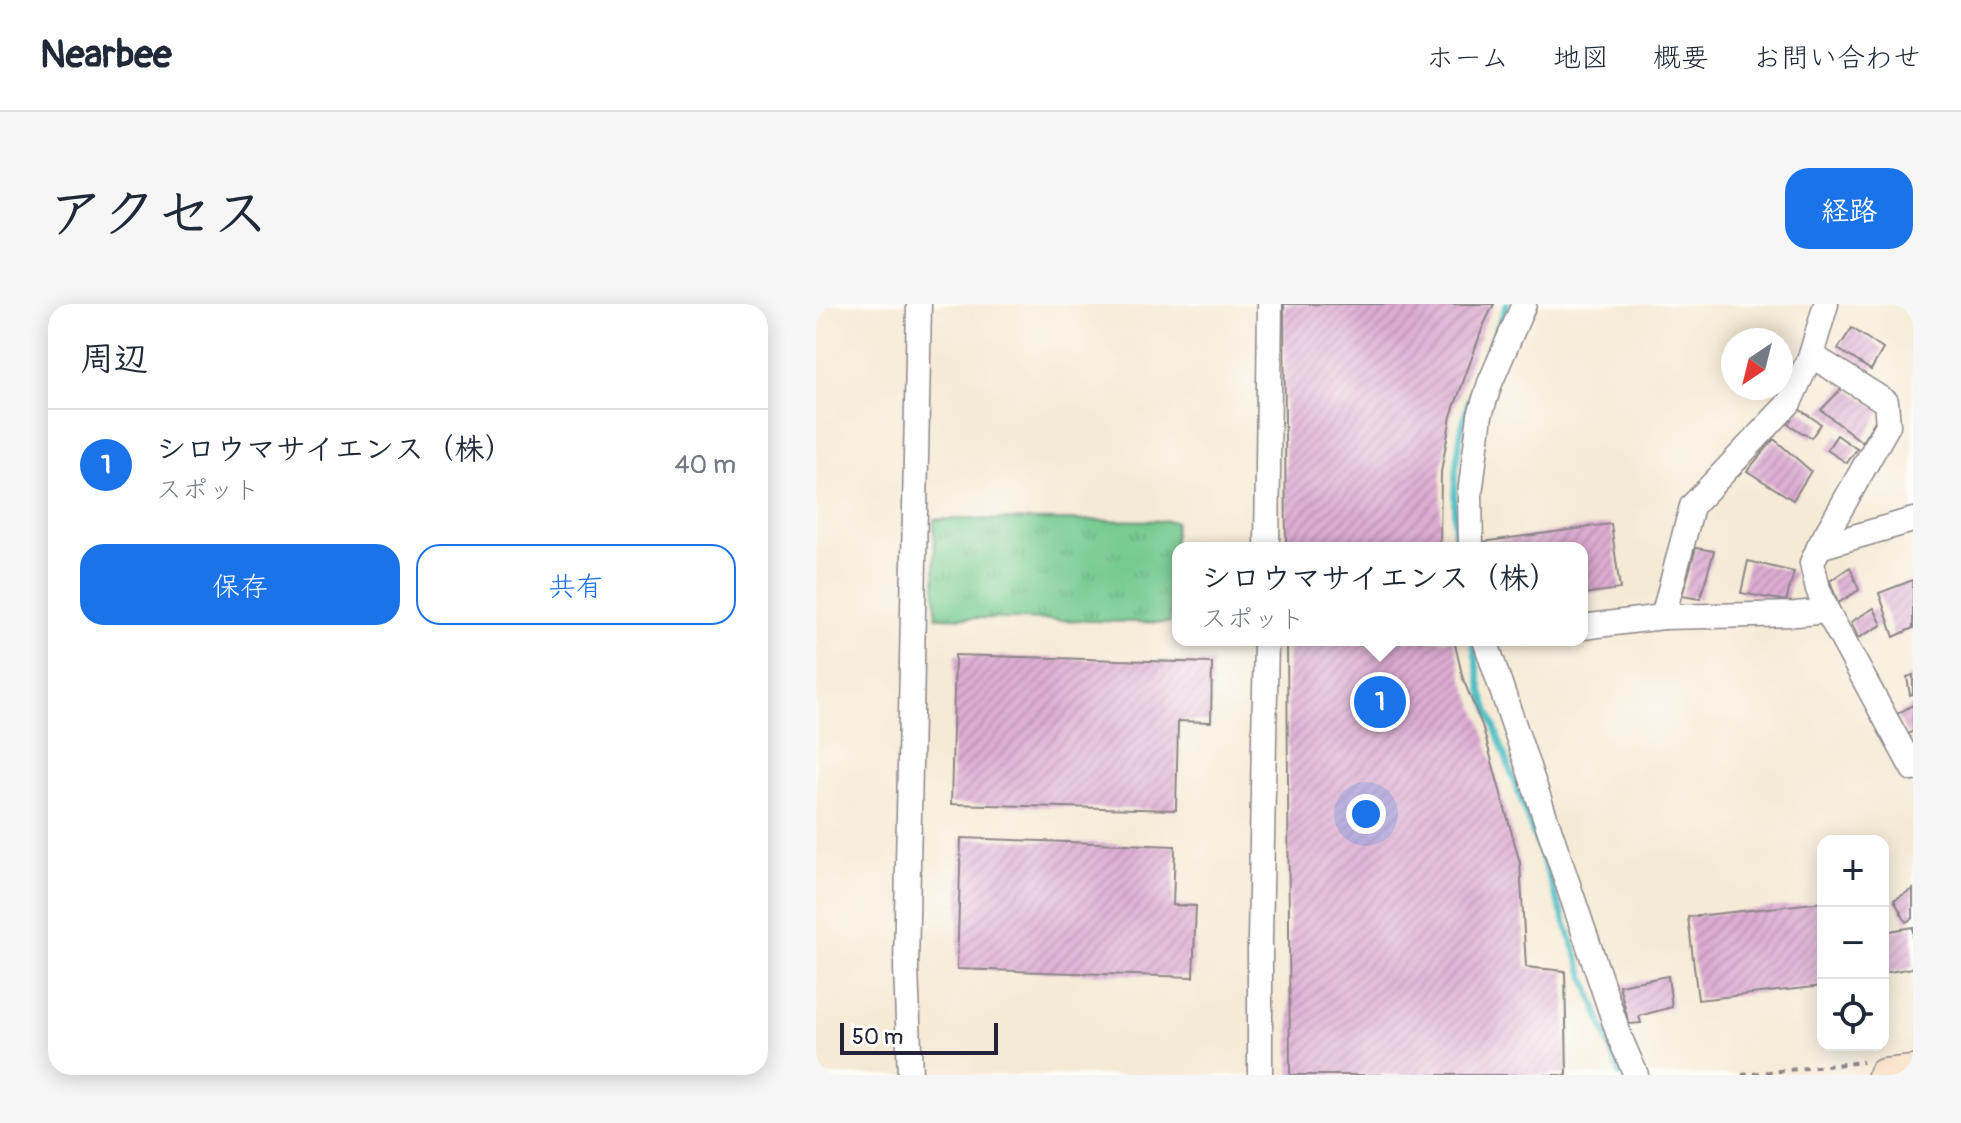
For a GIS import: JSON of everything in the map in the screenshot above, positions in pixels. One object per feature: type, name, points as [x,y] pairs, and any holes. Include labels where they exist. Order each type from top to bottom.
[{"type":"main road","points":[[1874,1068],[1913,1072]]},
{"type":"street","points":[[910,1075],[906,968],[919,304]]},
{"type":"street","points":[[1267,542],[1270,304]]},
{"type":"street","points":[[1471,542],[1470,494],[1480,415],[1490,383],[1524,304]]},
{"type":"street","points":[[1663,617],[1692,506],[1789,403],[1811,355],[1826,304]]},
{"type":"street","points":[[1811,355],[1886,402],[1888,425],[1812,563],[1827,611],[1913,769]]},
{"type":"street","points":[[1819,547],[1913,520]]},
{"type":"street","points":[[1588,626],[1663,617],[1827,611]]},
{"type":"street","points":[[1260,1075],[1266,646]]},
{"type":"street","points":[[1487,646],[1614,1023],[1636,1075]]},
{"type":"path","points":[[1742,1075],[1874,1068]]},
{"type":"green space","points":[[934,519],[1175,521],[1170,623],[936,617]]},
{"type":"building","points":[[1284,304],[1494,304],[1451,416],[1441,472],[1440,542],[1286,542]]},
{"type":"building","points":[[1852,328],[1883,349],[1871,370],[1838,349]]},
{"type":"building","points":[[1844,386],[1881,411],[1862,442],[1821,410]]},
{"type":"building","points":[[1799,409],[1821,424],[1811,438],[1788,424]]},
{"type":"building","points":[[1837,435],[1857,449],[1847,463],[1827,450]]},
{"type":"building","points":[[1774,439],[1811,471],[1793,500],[1747,471]]},
{"type":"building","points":[[1611,524],[1620,589],[1588,593],[1588,542],[1482,542]]},
{"type":"building","points":[[1696,548],[1714,551],[1700,599],[1682,596]]},
{"type":"building","points":[[1748,561],[1794,572],[1786,601],[1741,593]]},
{"type":"building","points":[[1850,567],[1859,590],[1838,603],[1830,581]]},
{"type":"building","points":[[1913,580],[1913,628],[1894,637],[1879,593]]},
{"type":"building","points":[[1874,608],[1882,625],[1858,638],[1851,622]]},
{"type":"building","points":[[1287,646],[1455,646],[1463,679],[1482,725],[1520,863],[1526,967],[1565,971],[1567,1075],[1290,1075]]},
{"type":"building","points":[[955,655],[1212,663],[1211,722],[1178,721],[1176,810],[951,804]]},
{"type":"building","points":[[1913,675],[1913,694],[1910,695],[1907,677]]},
{"type":"building","points":[[1913,705],[1913,731],[1907,735],[1897,714]]},
{"type":"building","points":[[961,838],[1175,846],[1173,905],[1196,906],[1193,977],[957,969]]},
{"type":"building","points":[[1913,889],[1913,918],[1906,922],[1894,900]]},
{"type":"building","points":[[1817,903],[1817,987],[1698,1000],[1688,917]]},
{"type":"building","points":[[1913,927],[1913,968],[1889,972],[1889,931]]},
{"type":"building","points":[[1668,976],[1672,1007],[1639,1016],[1641,1023],[1629,1024],[1619,985]]},
{"type":"waterway","points":[[1456,542],[1455,486],[1463,424],[1474,384],[1507,304]]},
{"type":"waterway","points":[[1473,646],[1482,692],[1620,1075]]},
{"type":"place","name":"シロウマサイエンス（株）","points":[[1380,702]]}]
